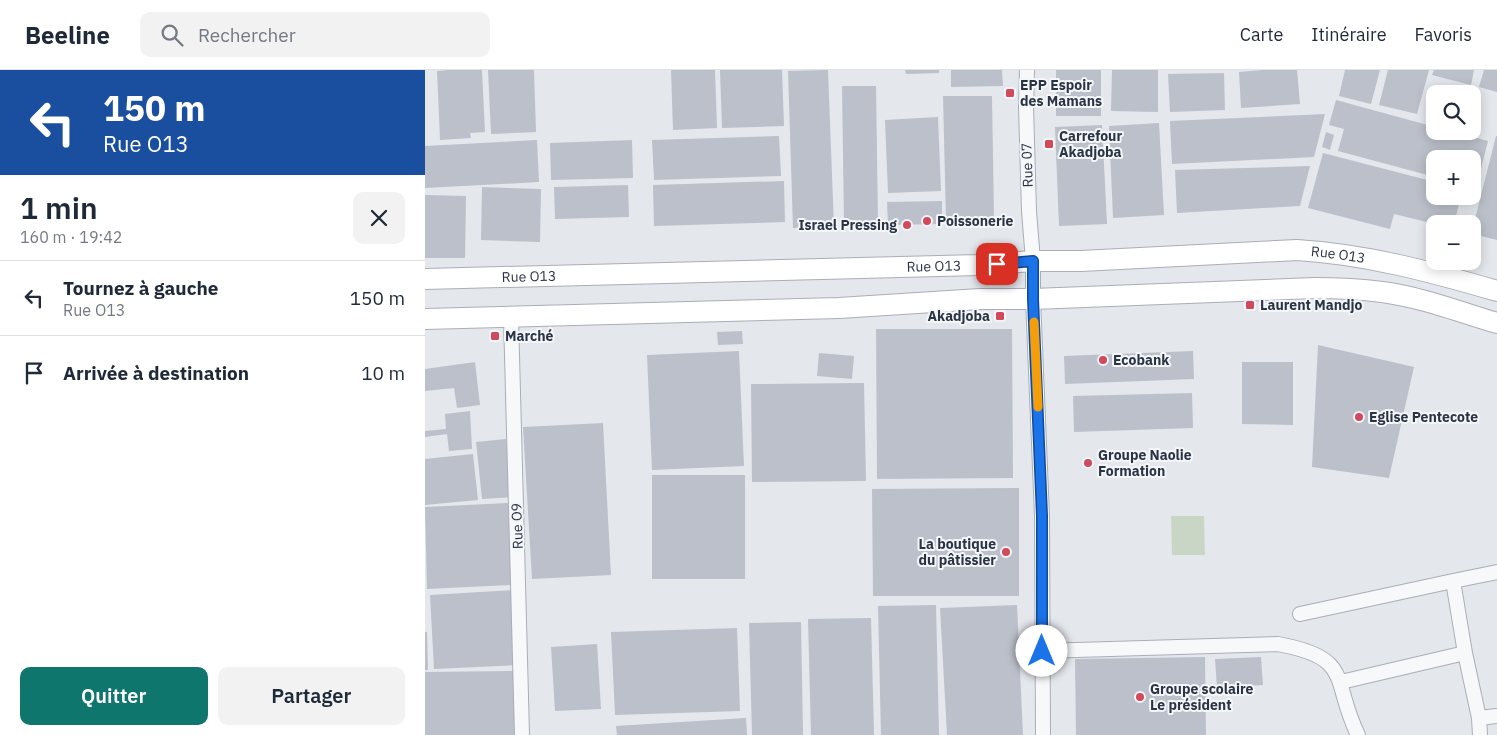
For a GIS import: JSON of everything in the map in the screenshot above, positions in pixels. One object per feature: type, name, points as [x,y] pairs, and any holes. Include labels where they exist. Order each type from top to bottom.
[{"type":"main road","name":"Rue O13","points":[[425,280],[979,266],[1033,261],[1081,261],[1297,250],[1324,252],[1396,265],[1497,291]]},
{"type":"main road","points":[[425,319],[839,308],[980,299],[1033,299],[1349,288],[1408,297],[1497,323]]},
{"type":"street","name":"Rue 07","points":[[1027,70],[1026,106],[1029,210],[1033,261],[1042,516],[1043,735]]},
{"type":"street","name":"Rue O9","points":[[511,317],[522,735]]},
{"type":"street","points":[[1300,614],[1497,572]]},
{"type":"street","points":[[1453,580],[1465,654],[1479,718],[1479,735]]},
{"type":"street","points":[[1042,651],[1278,644],[1303,649],[1319,656],[1333,666],[1341,682],[1359,735]]},
{"type":"street","points":[[1341,682],[1465,654]]},
{"type":"street","points":[[1479,718],[1497,716]]},
{"type":"green space","points":[[1171,516],[1204,516],[1205,555],[1172,555]]},
{"type":"building","points":[[482,70],[485,132],[470,133],[471,138],[440,140],[437,71]]},
{"type":"building","points":[[488,70],[534,70],[536,132],[491,134]]},
{"type":"building","points":[[671,70],[715,70],[717,128],[673,130]]},
{"type":"building","points":[[720,70],[782,70],[784,126],[722,128]]},
{"type":"building","points":[[828,70],[834,227],[793,228],[788,71]]},
{"type":"building","points":[[905,70],[939,70],[939,73],[906,74]]},
{"type":"building","points":[[951,70],[1002,70],[1003,86],[951,87]]},
{"type":"building","points":[[1056,70],[1101,70],[1101,116],[1056,116]]},
{"type":"building","points":[[1112,70],[1158,70],[1158,112],[1111,111]]},
{"type":"building","points":[[1297,70],[1300,104],[1241,108],[1239,72]]},
{"type":"building","points":[[1345,70],[1380,70],[1371,104],[1339,96]]},
{"type":"building","points":[[1388,70],[1429,70],[1417,114],[1379,105]]},
{"type":"building","points":[[1434,70],[1474,70],[1471,85],[1432,75]]},
{"type":"building","points":[[1484,70],[1497,70],[1497,92],[1481,88],[1480,85]]},
{"type":"building","points":[[1224,73],[1225,110],[1170,112],[1168,74]]},
{"type":"building","points":[[842,86],[876,86],[878,222],[844,222]]},
{"type":"building","points":[[943,96],[992,96],[994,219],[946,220]]},
{"type":"building","points":[[1336,100],[1426,125],[1426,140],[1481,139],[1488,141],[1481,168],[1481,150],[1426,150],[1426,175],[1338,151],[1344,129],[1329,125]]},
{"type":"building","points":[[1325,114],[1314,157],[1172,164],[1170,121]]},
{"type":"building","points":[[938,117],[941,191],[888,193],[885,120]]},
{"type":"building","points":[[1159,123],[1164,215],[1113,218],[1109,126]]},
{"type":"building","points":[[1102,125],[1107,224],[1059,226],[1055,127]]},
{"type":"building","points":[[1326,132],[1334,135],[1330,150],[1322,147]]},
{"type":"building","points":[[779,136],[781,176],[654,180],[652,140]]},
{"type":"building","points":[[1497,136],[1497,240],[1481,236],[1481,215],[1476,215],[1479,205],[1481,205],[1481,195]]},
{"type":"building","points":[[537,140],[539,182],[425,188],[425,146]]},
{"type":"building","points":[[632,140],[633,178],[551,180],[550,143]]},
{"type":"building","points":[[1323,153],[1426,180],[1426,205],[1459,205],[1456,215],[1426,215],[1426,222],[1394,214],[1390,229],[1308,208]]},
{"type":"building","points":[[1310,166],[1300,206],[1177,213],[1175,170]]},
{"type":"building","points":[[784,181],[785,222],[654,226],[653,185]]},
{"type":"building","points":[[628,185],[629,217],[555,219],[554,187]]},
{"type":"building","points":[[482,187],[541,189],[540,242],[481,240]]},
{"type":"building","points":[[425,195],[466,196],[465,258],[425,258]]},
{"type":"building","points":[[942,201],[942,224],[888,225],[887,202]]},
{"type":"building","points":[[876,329],[1012,329],[1013,478],[877,479]]},
{"type":"building","points":[[742,331],[743,344],[718,345],[717,332]]},
{"type":"building","name":"Eglise Pentecote","points":[[1318,345],[1414,367],[1389,478],[1312,467]]},
{"type":"building","points":[[739,351],[744,466],[652,470],[647,355]]},
{"type":"building","points":[[1193,351],[1194,379],[1065,384],[1064,356]]},
{"type":"building","points":[[819,353],[854,356],[852,379],[817,376]]},
{"type":"building","points":[[475,362],[480,405],[457,408],[454,388],[425,391],[425,369]]},
{"type":"building","points":[[1242,362],[1293,362],[1293,425],[1242,424]]},
{"type":"building","points":[[864,383],[866,481],[752,482],[751,384]]},
{"type":"building","points":[[1192,393],[1193,428],[1074,432],[1073,396]]},
{"type":"building","points":[[470,411],[472,449],[449,451],[447,434],[425,437],[425,431],[446,429],[445,414]]},
{"type":"building","points":[[603,423],[611,575],[532,579],[523,427]]},
{"type":"building","points":[[506,439],[512,497],[482,499],[476,442]]},
{"type":"building","points":[[473,454],[478,500],[425,505],[425,459]]},
{"type":"building","points":[[652,475],[745,475],[745,579],[652,579]]},
{"type":"building","points":[[1019,488],[1019,596],[873,596],[872,489]]},
{"type":"building","points":[[508,503],[512,585],[427,589],[425,507]]},
{"type":"building","points":[[514,590],[518,665],[434,669],[430,595]]},
{"type":"building","points":[[936,605],[939,735],[881,735],[878,606]]},
{"type":"building","points":[[1017,605],[1023,735],[947,735],[940,608]]},
{"type":"building","points":[[871,618],[874,735],[811,735],[808,619]]},
{"type":"building","points":[[801,622],[803,735],[752,735],[749,623]]},
{"type":"building","points":[[737,628],[740,711],[615,715],[611,632]]},
{"type":"building","points":[[425,632],[427,632],[428,670],[425,670]]},
{"type":"building","points":[[597,644],[601,709],[555,711],[551,647]]},
{"type":"building","name":"Groupe scolaire Le président","points":[[1205,657],[1206,735],[1076,735],[1075,659]]},
{"type":"building","points":[[1261,657],[1263,685],[1217,688],[1215,659]]},
{"type":"building","points":[[516,671],[516,735],[425,735],[425,672]]},
{"type":"building","points":[[746,718],[747,735],[617,735],[616,726]]},
{"type":"slow traffic","points":[[1034,322],[1038,407]]},
{"type":"place","name":"EPP Espoir des Mamans","points":[[1010,93]]},
{"type":"place","name":"Carrefour Akadjoba","points":[[1049,144]]},
{"type":"place","name":"Poissonerie","points":[[927,221]]},
{"type":"place","name":"Israel Pressing","points":[[907,225]]},
{"type":"place","name":"Laurent Mandjo","points":[[1250,305]]},
{"type":"place","name":"Akadjoba","points":[[1000,316]]},
{"type":"place","name":"Marché","points":[[495,336]]},
{"type":"place","name":"Ecobank","points":[[1103,360]]},
{"type":"place","name":"Eglise Pentecote","points":[[1359,417]]},
{"type":"place","name":"Groupe Naolie Formation","points":[[1088,463]]},
{"type":"place","name":"La boutique du pâtissier","points":[[1006,552]]},
{"type":"place","name":"Groupe scolaire Le président","points":[[1140,697]]},
{"type":"route","points":[[997,264],[1033,261],[1042,516],[1042,651]]}]
